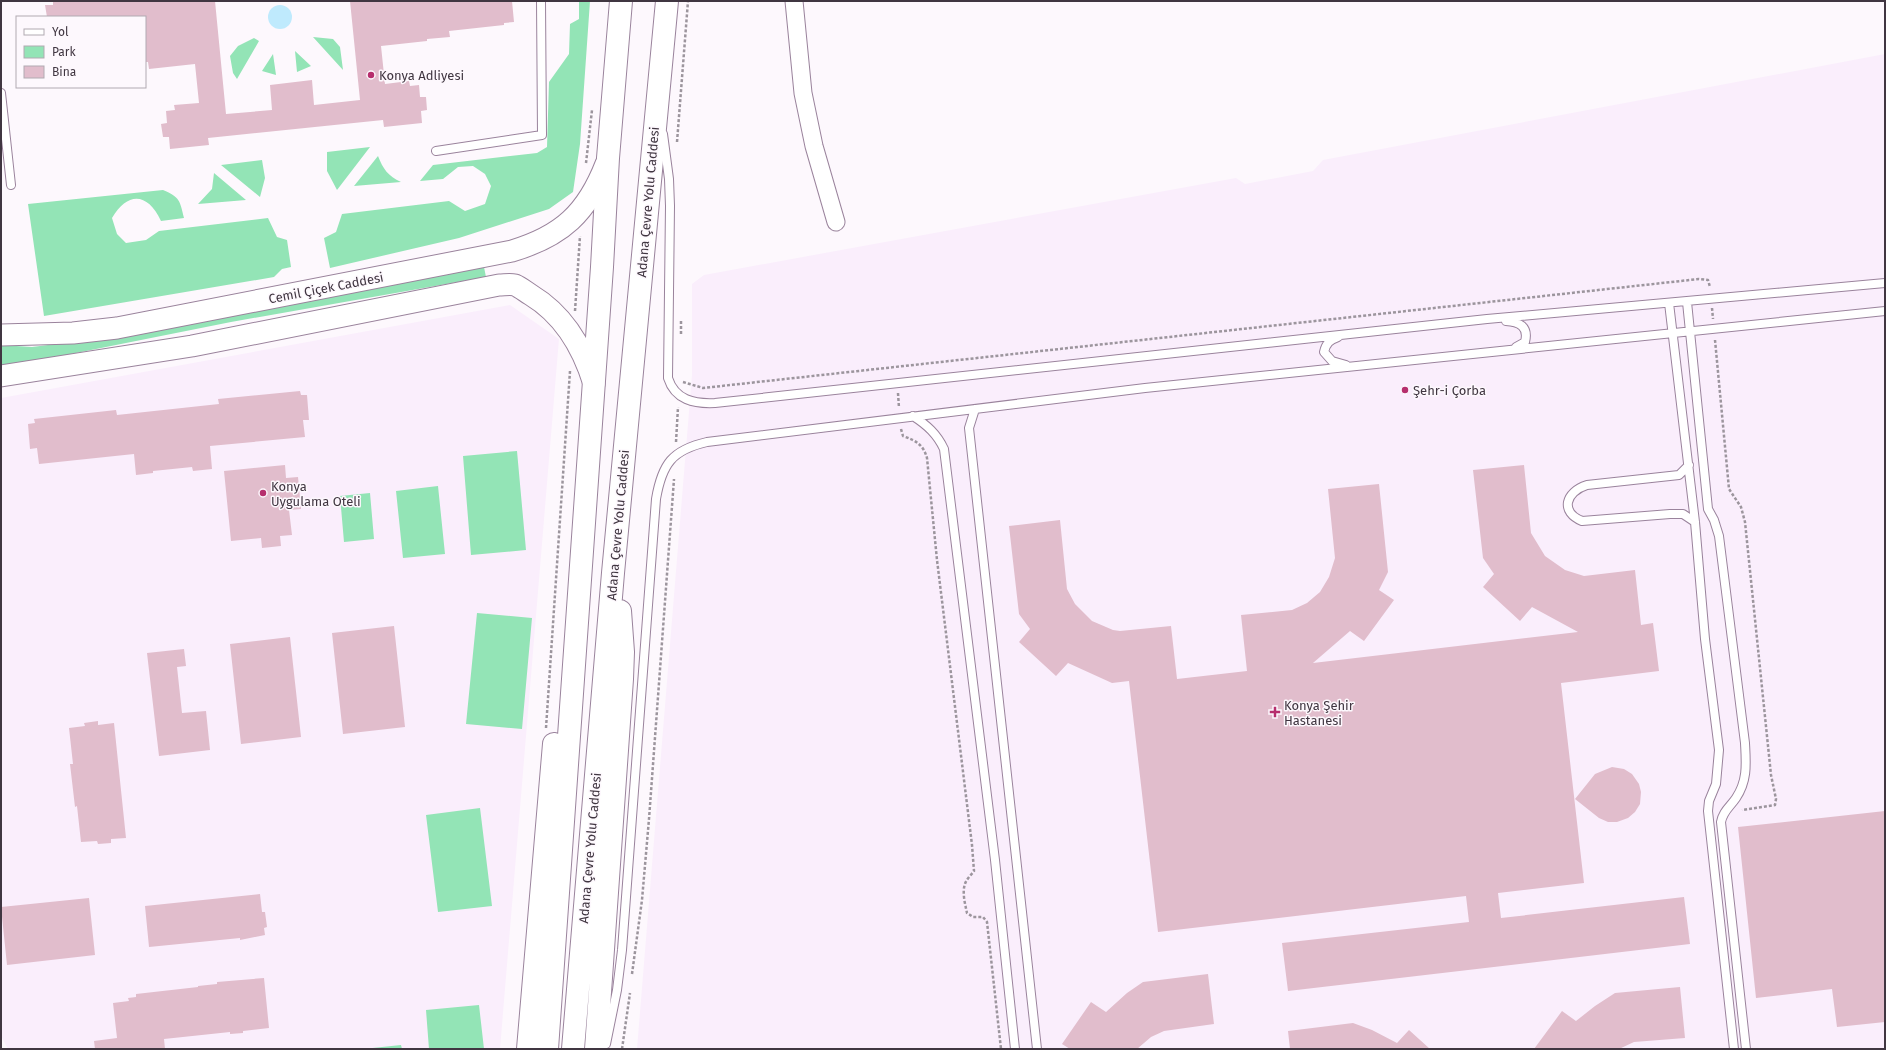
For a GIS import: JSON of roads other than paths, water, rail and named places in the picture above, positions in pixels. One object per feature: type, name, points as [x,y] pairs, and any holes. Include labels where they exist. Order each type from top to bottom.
[{"type":"highway","points":[[547,1049],[594,384],[608,158],[621,1]]},
{"type":"highway","name":"Adana Çevre Yolu Caddesi","points":[[573,1049],[613,573],[667,1]]},
{"type":"highway","points":[[596,1049],[623,652],[619,603],[613,573]]},
{"type":"highway","points":[[528,1049],[556,725],[563,676],[579,599]]},
{"type":"street","points":[[794,1],[803,93],[814,146],[836,222]]},
{"type":"street","name":"Cemil Çiçek Caddesi","points":[[4,334],[73,333],[117,328],[495,255],[527,246],[558,230],[581,210],[594,192],[608,158]]},
{"type":"street","points":[[495,255],[504,260],[507,266],[507,273],[499,285]]},
{"type":"street","points":[[2,376],[192,346],[499,285],[514,285],[536,298],[560,319],[573,336],[586,360],[594,384]]},
{"type":"lane","points":[[436,151],[542,135],[541,1]]},
{"type":"lane","points":[[1,92],[10,185]]},
{"type":"lane","points":[[657,102],[669,179],[670,230],[668,370],[671,386],[676,393],[689,401],[715,403],[1350,333],[1885,283]]},
{"type":"lane","points":[[1687,302],[1708,509],[1714,520],[1719,536],[1745,743],[1746,776],[1736,798],[1722,815],[1721,822],[1746,1049]]},
{"type":"lane","points":[[1669,303],[1689,466],[1705,639],[1719,750],[1716,784],[1709,801],[1708,811],[1734,1049]]},
{"type":"lane","points":[[605,1049],[617,990],[622,950],[656,499],[662,474],[669,462],[678,452],[690,446],[707,442],[1152,387],[1885,312]]},
{"type":"lane","points":[[1487,319],[1516,322],[1523,325],[1526,330],[1525,342],[1521,345],[1505,350]]},
{"type":"lane","points":[[1350,333],[1332,339],[1326,345],[1324,352],[1332,360],[1351,366]]},
{"type":"lane","points":[[975,409],[969,428],[1037,1049]]},
{"type":"lane","points":[[913,416],[931,429],[939,438],[944,449],[995,860],[1015,1049]]},
{"type":"lane","points":[[1689,466],[1679,475],[1586,485],[1577,488],[1571,493],[1569,499],[1570,510],[1574,518],[1582,521],[1683,514],[1695,522]]},
{"type":"water","points":[[280,5],[288,9],[292,17],[288,25],[280,29],[272,25],[268,17],[272,9]]},
{"type":"place","name":"Konya Adliyesi","points":[[371,75]]},
{"type":"place","name":"Şehr-i Çorba","points":[[1405,390]]},
{"type":"place","name":"Konya Uygulama Oteli","points":[[263,493]]},
{"type":"place","name":"Konya Şehir Hastanesi","points":[[1275,712]]}]
